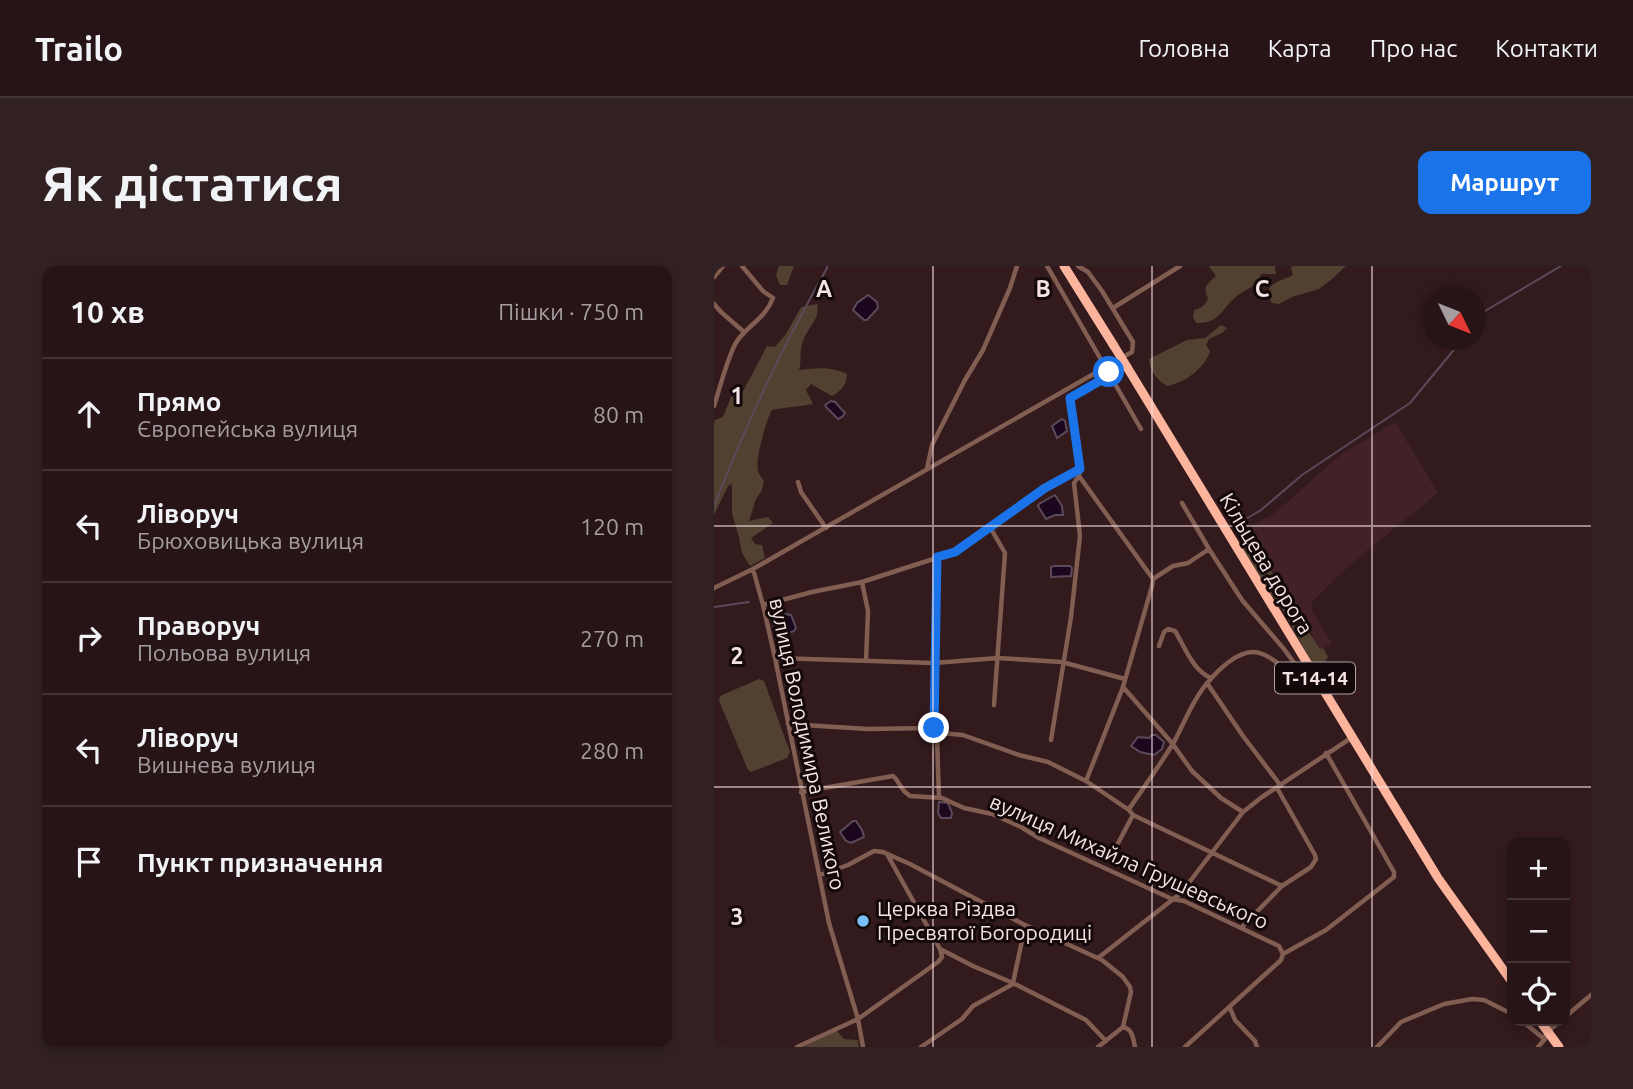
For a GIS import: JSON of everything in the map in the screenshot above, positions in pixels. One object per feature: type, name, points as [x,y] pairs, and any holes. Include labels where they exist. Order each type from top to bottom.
[{"type":"highway","name":"Кільцева дорога","points":[[1064,266],[1127,367],[1312,681],[1351,737],[1438,878],[1507,975]]},
{"type":"highway","points":[[1542,1026],[1559,1047]]},
{"type":"street","points":[[714,277],[723,266]]},
{"type":"street","points":[[714,405],[734,345],[744,332],[764,315],[773,298],[762,291],[743,266]]},
{"type":"street","points":[[927,470],[932,444],[983,350],[1017,266]]},
{"type":"street","points":[[1047,266],[1141,429]]},
{"type":"street","points":[[714,588],[732,581],[1132,352],[1133,342],[1113,309],[1088,272],[1078,266]]},
{"type":"street","points":[[1113,309],[1180,266]]},
{"type":"street","points":[[714,304],[744,332]]},
{"type":"street","points":[[1051,740],[1071,617],[1080,536],[1074,483],[1080,469],[1070,398],[1110,375]]},
{"type":"street","points":[[763,605],[862,582],[955,552],[1045,488],[1080,469]]},
{"type":"street","points":[[1079,476],[1153,579],[1123,687],[1086,781]]},
{"type":"street","points":[[798,482],[801,492],[827,527]]},
{"type":"street","points":[[1182,503],[1242,600],[1312,681]]},
{"type":"street","points":[[990,527],[1005,552],[994,705]]},
{"type":"street","points":[[1153,579],[1173,566],[1188,563],[1209,549]]},
{"type":"street","points":[[937,557],[934,728],[937,738],[940,798]]},
{"type":"street","name":"вулиця Володимира Великого","points":[[753,569],[775,658],[829,923],[858,1018],[863,1047]]},
{"type":"street","points":[[862,582],[868,611],[866,661]]},
{"type":"street","points":[[1159,646],[1164,632],[1168,629],[1175,631],[1198,670],[1211,678]]},
{"type":"street","points":[[1129,810],[1207,683],[1229,662],[1245,652],[1256,652],[1265,655],[1299,680],[1312,681]]},
{"type":"street","points":[[775,658],[934,663],[998,658],[1062,662],[1125,679]]},
{"type":"street","points":[[1207,683],[1279,787],[1316,859],[1311,867],[1282,886],[1241,928]]},
{"type":"street","points":[[1123,687],[1172,743],[1192,771],[1221,798],[1243,812]]},
{"type":"street","points":[[788,724],[868,729],[934,728],[940,733],[963,735],[1019,755],[1048,762],[1086,781],[1133,815],[1282,886]]},
{"type":"street","points":[[1098,958],[1181,893],[1243,812],[1351,737]]},
{"type":"street","points":[[1185,1047],[1281,960],[1283,954],[1326,930],[1394,877],[1394,872],[1326,752]]},
{"type":"street","name":"вулиця Михайла Грушевського","points":[[801,792],[893,776],[911,796],[940,798],[964,808],[1002,818],[1039,838],[1279,946],[1283,954]]},
{"type":"street","points":[[1115,849],[1133,815]]},
{"type":"street","points":[[820,875],[848,865],[874,851],[887,853],[1023,925],[1098,958],[1123,977],[1130,987],[1131,1000],[1123,1027],[1098,1047]]},
{"type":"street","points":[[797,1047],[858,1018],[942,957],[887,853]]},
{"type":"street","points":[[921,1047],[962,1019],[973,1006],[1013,983],[1023,925]]},
{"type":"street","points":[[940,950],[1086,1020],[1106,1041]]},
{"type":"street","points":[[1570,1013],[1591,995]]},
{"type":"street","points":[[1377,1047],[1401,1022],[1444,1004],[1472,999],[1484,1000],[1507,1011]]},
{"type":"street","points":[[1229,1007],[1235,1020],[1255,1041],[1257,1047]]},
{"type":"street","points":[[1528,1026],[1542,1037],[1546,1034]]},
{"type":"street","points":[[1538,1047],[1554,1026]]},
{"type":"street","points":[[1123,1027],[1131,1032],[1135,1047]]},
{"type":"shaded area","points":[[779,266],[794,266],[787,285],[780,285],[776,275]]},
{"type":"shaded area","points":[[1209,266],[1277,266],[1276,274],[1261,274],[1255,285],[1232,300],[1216,318],[1196,323],[1194,310],[1206,303],[1207,285],[1216,276]]},
{"type":"shaded area","points":[[1293,266],[1346,266],[1319,289],[1279,304],[1272,303],[1268,291],[1270,287],[1293,275]]},
{"type":"shaded area","points":[[868,295],[877,302],[878,308],[864,320],[853,310],[857,303]]},
{"type":"shaded area","points":[[817,304],[817,314],[802,345],[799,370],[835,370],[847,374],[846,381],[841,390],[832,396],[811,384],[806,390],[813,404],[772,410],[764,431],[757,466],[764,481],[749,521],[768,517],[773,523],[751,538],[755,544],[762,545],[765,558],[750,566],[742,553],[732,514],[732,484],[728,486],[714,515],[715,420],[723,417],[731,397],[742,393],[767,346],[775,347],[786,334],[801,307]]},
{"type":"shaded area","points":[[1221,325],[1227,328],[1209,339],[1206,345],[1210,351],[1204,363],[1193,374],[1181,382],[1167,386],[1160,381],[1149,359],[1187,340],[1205,338]]},
{"type":"shaded area","points":[[831,401],[845,413],[842,417],[838,419],[826,407]]},
{"type":"shaded area","points":[[1062,419],[1067,431],[1057,438],[1052,426]]},
{"type":"shaded area","points":[[1395,422],[1438,493],[1353,562],[1312,602],[1312,611],[1332,643],[1321,650],[1246,528],[1274,514],[1339,456]]},
{"type":"shaded area","points":[[1055,495],[1062,506],[1063,515],[1046,519],[1038,506]]},
{"type":"shaded area","points":[[1246,529],[1320,649],[1323,648],[1328,657],[1323,664],[1319,666],[1312,663],[1281,607],[1257,576],[1239,545],[1244,539],[1243,531]]},
{"type":"shaded area","points":[[1070,566],[1071,576],[1051,577],[1051,567]]},
{"type":"shaded area","points":[[778,613],[791,615],[796,628],[794,631],[787,634],[777,633],[771,620]]},
{"type":"shaded area","points":[[759,679],[764,681],[790,752],[787,758],[751,772],[719,698]]},
{"type":"shaded area","points":[[1152,735],[1164,742],[1162,749],[1154,755],[1140,752],[1131,746],[1138,737],[1149,738]]},
{"type":"shaded area","points":[[939,802],[948,803],[951,818],[941,818],[938,813]]},
{"type":"shaded area","points":[[856,821],[864,837],[851,843],[846,841],[840,832]]},
{"type":"shaded area","points":[[836,1030],[844,1039],[858,1040],[859,1047],[804,1047]]},
{"type":"waterway","points":[[714,506],[766,385],[827,266]]},
{"type":"waterway","points":[[1486,310],[1561,266]]},
{"type":"waterway","points":[[1244,520],[1261,510],[1302,475],[1410,403],[1454,350]]},
{"type":"waterway","points":[[714,607],[749,602]]},
{"type":"place","name":"Церква Різдва Пресвятої Богородиці","points":[[863,921]]},
{"type":"route","points":[[934,728],[937,557],[955,552],[1045,488],[1080,469],[1070,398],[1110,375],[1109,372]]}]
